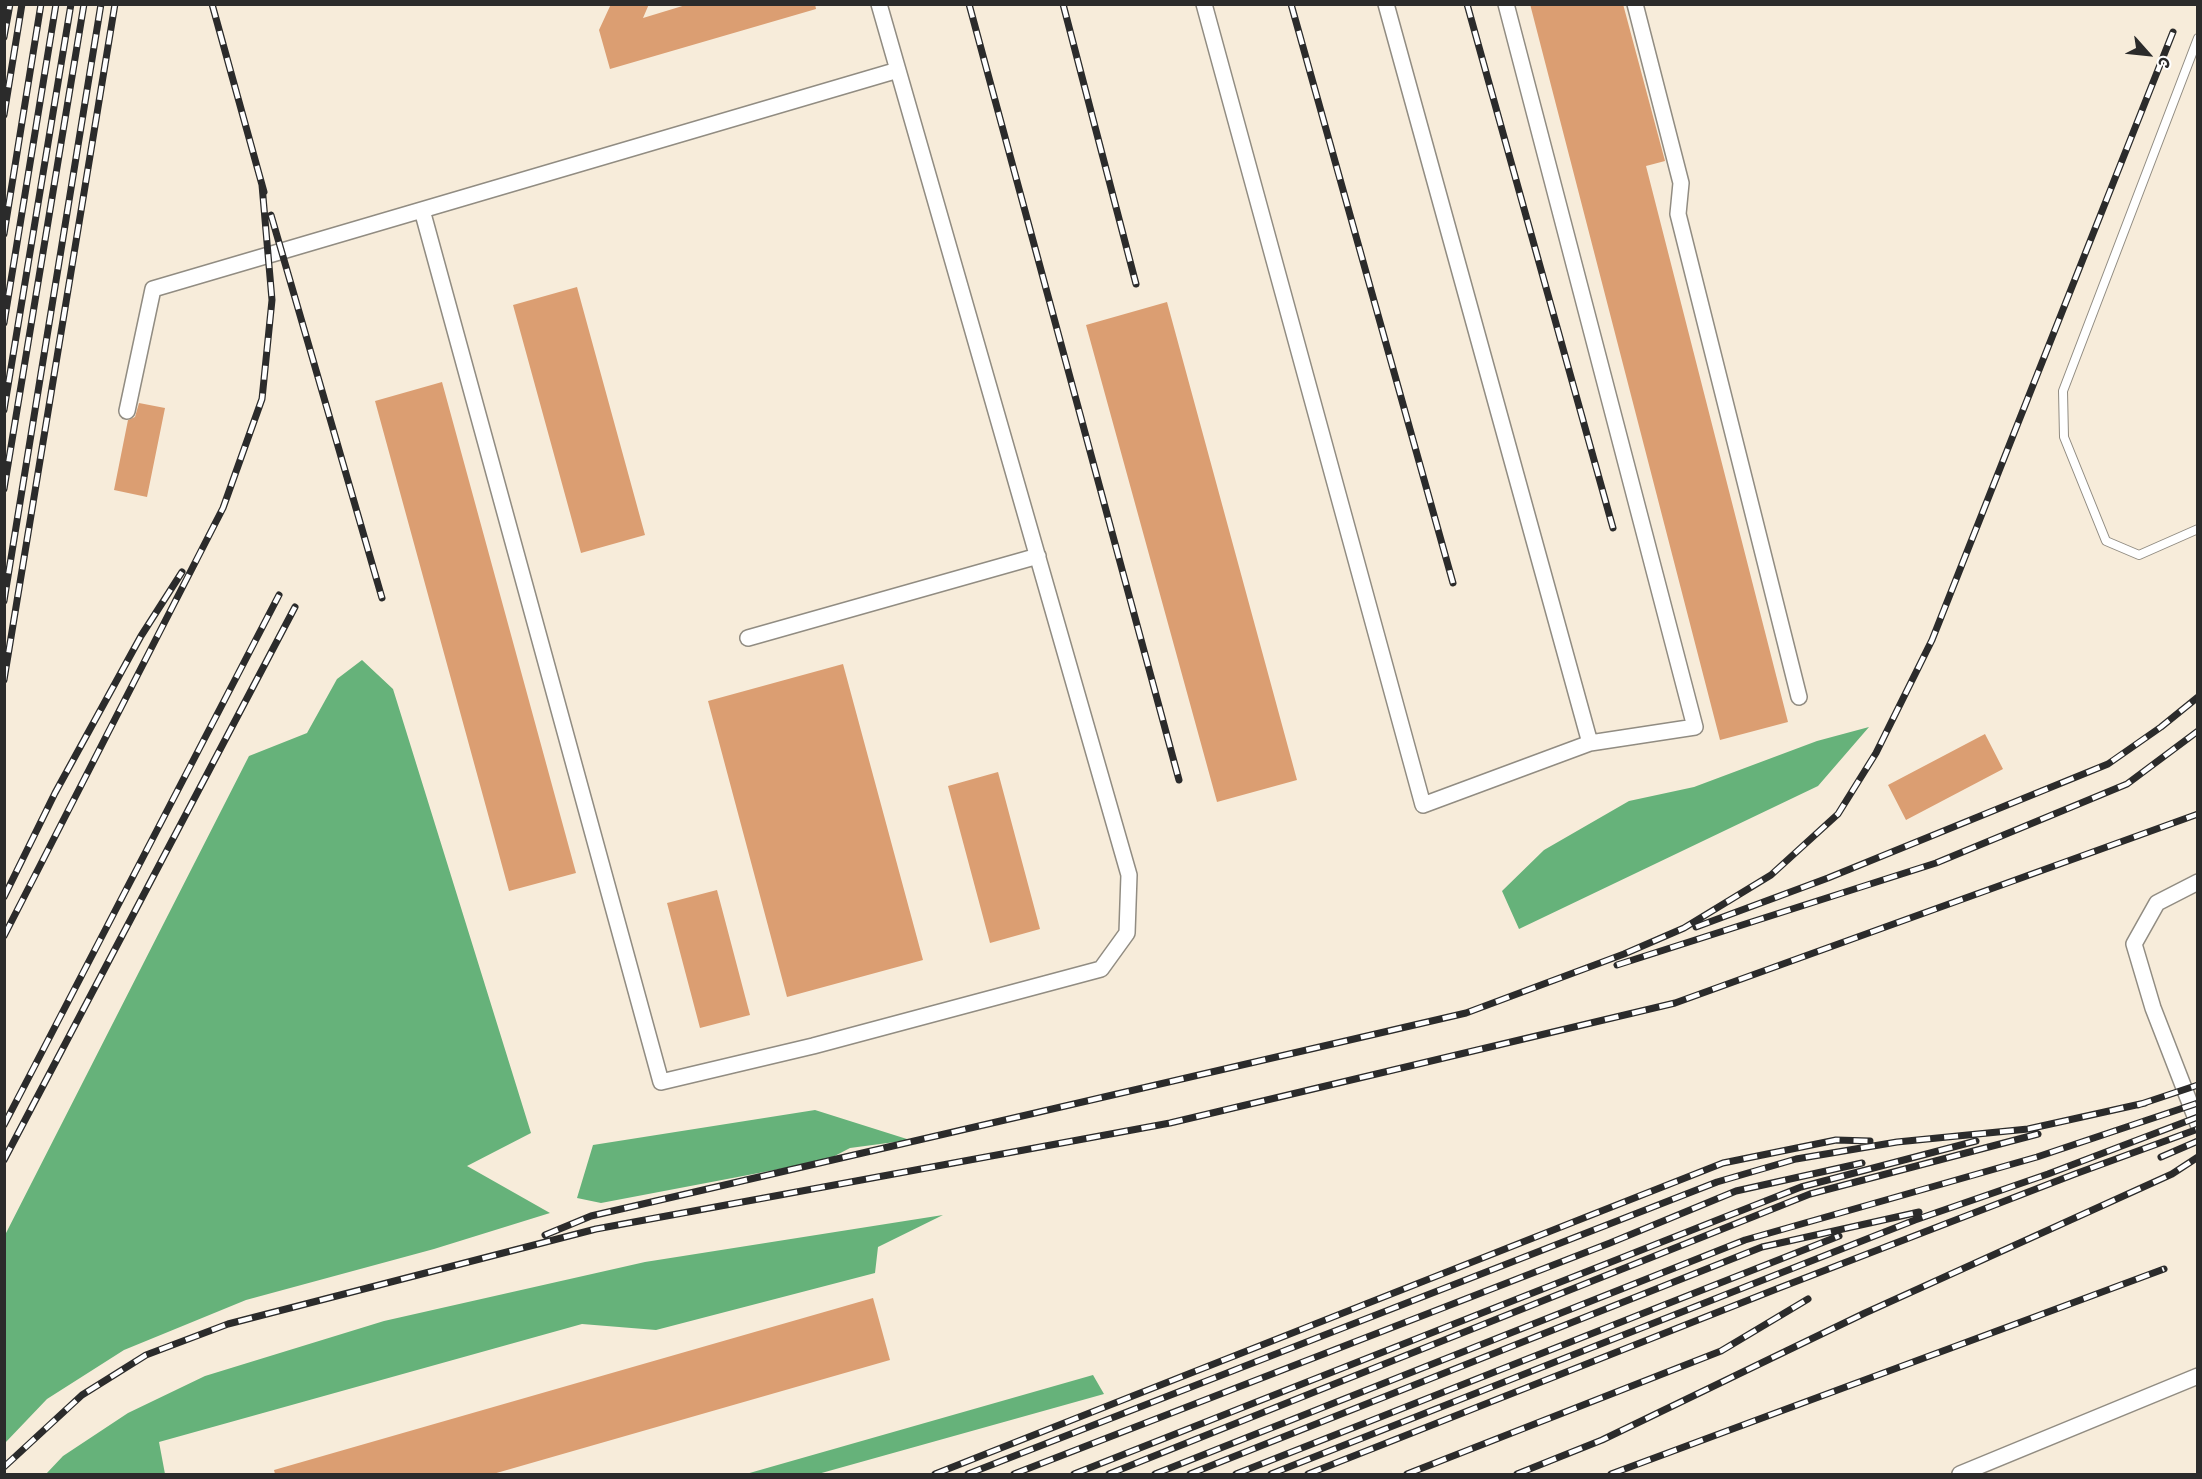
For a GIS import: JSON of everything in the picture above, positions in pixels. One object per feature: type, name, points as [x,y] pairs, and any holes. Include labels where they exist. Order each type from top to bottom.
[{"type":"street","points":[[422,210],[661,1082],[813,1046],[1101,969],[1127,933],[1129,875],[879,4]]},
{"type":"street","points":[[1204,4],[1423,805],[1590,743],[1695,727],[1506,4]]},
{"type":"street","points":[[1386,4],[1590,743]]},
{"type":"street","points":[[1635,4],[1681,183],[1678,214],[1799,697]]},
{"type":"street","points":[[127,411],[153,289],[898,70]]},
{"type":"street","points":[[748,638],[1038,556]]},
{"type":"street","points":[[2198,882],[2157,903],[2134,944],[2153,1008],[2198,1124]]},
{"type":"street","points":[[1960,1474],[2198,1376]]},
{"type":"lane","points":[[2198,38],[2063,391],[2064,436],[2106,541],[2139,555],[2198,529]]},
{"type":"green space","points":[[362,660],[393,689],[531,1133],[467,1166],[550,1213],[434,1249],[246,1300],[124,1350],[47,1399],[5,1443],[5,1235],[249,756],[307,733],[337,679]]},
{"type":"green space","points":[[1869,727],[1818,786],[1519,929],[1502,891],[1544,850],[1629,801],[1694,787],[1817,741]]},
{"type":"green space","points":[[815,1110],[910,1140],[850,1148],[827,1160],[601,1203],[577,1198],[593,1145]]},
{"type":"green space","points":[[943,1215],[878,1247],[875,1273],[656,1330],[582,1324],[159,1442],[165,1474],[46,1474],[63,1456],[128,1413],[205,1376],[384,1321],[645,1262]]},
{"type":"green space","points":[[1093,1375],[1104,1394],[818,1474],[746,1474]]},
{"type":"building","points":[[611,4],[649,4],[643,18],[689,4],[815,4],[816,9],[610,69],[599,30]]},
{"type":"building","points":[[1530,4],[1623,4],[1665,161],[1646,166],[1788,722],[1720,740]]},
{"type":"building","points":[[577,287],[645,535],[581,553],[513,305]]},
{"type":"building","points":[[1167,302],[1297,780],[1217,802],[1086,325]]},
{"type":"building","points":[[442,382],[576,873],[509,891],[375,401]]},
{"type":"building","points":[[139,403],[165,408],[147,497],[114,490],[128,420],[135,417]]},
{"type":"building","points":[[843,664],[923,960],[787,997],[708,701]]},
{"type":"building","points":[[1985,734],[2003,769],[1906,820],[1888,785]]},
{"type":"building","points":[[998,772],[1040,929],[990,943],[948,786]]},
{"type":"building","points":[[717,890],[750,1015],[700,1028],[667,903]]},
{"type":"building","points":[[873,1298],[890,1360],[493,1474],[275,1474],[274,1470]]},
{"type":"railway","points":[[4,37],[10,4]]},
{"type":"railway","points":[[4,115],[22,4]]},
{"type":"railway","points":[[4,234],[41,4]]},
{"type":"railway","points":[[4,323],[56,4]]},
{"type":"railway","points":[[4,410],[71,4]]},
{"type":"railway","points":[[4,489],[84,4]]},
{"type":"railway","points":[[4,601],[101,4]]},
{"type":"railway","points":[[4,680],[115,4]]},
{"type":"railway","points":[[212,4],[264,192]]},
{"type":"railway","points":[[969,4],[1179,780]]},
{"type":"railway","points":[[1063,4],[1136,284]]},
{"type":"railway","points":[[1291,4],[1453,583]]},
{"type":"railway","points":[[1467,4],[1613,528]]},
{"type":"railway","points":[[545,1235],[591,1216],[1466,1013],[1624,954],[1684,928],[1771,875],[1838,814],[1876,753],[1932,640],[2173,32]]},
{"type":"railway","points":[[4,936],[223,508],[262,399],[272,300],[262,185]]},
{"type":"railway","points":[[271,215],[382,598]]},
{"type":"railway","points":[[4,897],[55,793],[141,636],[182,572]]},
{"type":"railway","points":[[4,1125],[279,595]]},
{"type":"railway","points":[[4,1160],[295,607]]},
{"type":"railway","points":[[1696,927],[1828,878],[2108,764],[2161,727],[2198,697]]},
{"type":"railway","points":[[1617,965],[1936,863],[2127,784],[2198,731]]},
{"type":"railway","points":[[4,1467],[82,1395],[146,1355],[228,1324],[596,1229],[1170,1123],[1675,1003],[2198,814]]},
{"type":"railway","points":[[2138,1105],[2198,1085]]},
{"type":"railway","points":[[968,1474],[1717,1182],[1796,1159],[1897,1142],[2028,1129],[2145,1103]]},
{"type":"railway","points":[[1155,1474],[1745,1240],[2037,1157],[2198,1103]]},
{"type":"railway","points":[[1271,1474],[1915,1220],[2048,1174],[2198,1117]]},
{"type":"railway","points":[[1308,1474],[1779,1288],[2198,1129]]},
{"type":"railway","points":[[1109,1474],[1810,1194],[2038,1134]]},
{"type":"railway","points":[[935,1474],[1723,1163],[1836,1140],[1870,1141]]},
{"type":"railway","points":[[1074,1474],[1801,1187],[1976,1141]]},
{"type":"railway","points":[[2161,1157],[2198,1141]]},
{"type":"railway","points":[[1517,1474],[1602,1440],[1865,1313],[2172,1174],[2198,1157]]},
{"type":"railway","points":[[1014,1474],[1610,1243],[1736,1191],[1862,1163]]},
{"type":"railway","points":[[1190,1474],[1762,1247],[1919,1212]]},
{"type":"railway","points":[[1236,1474],[1839,1236]]},
{"type":"railway","points":[[1611,1474],[2164,1269]]},
{"type":"railway","points":[[1407,1474],[1721,1351],[1808,1299]]}]
